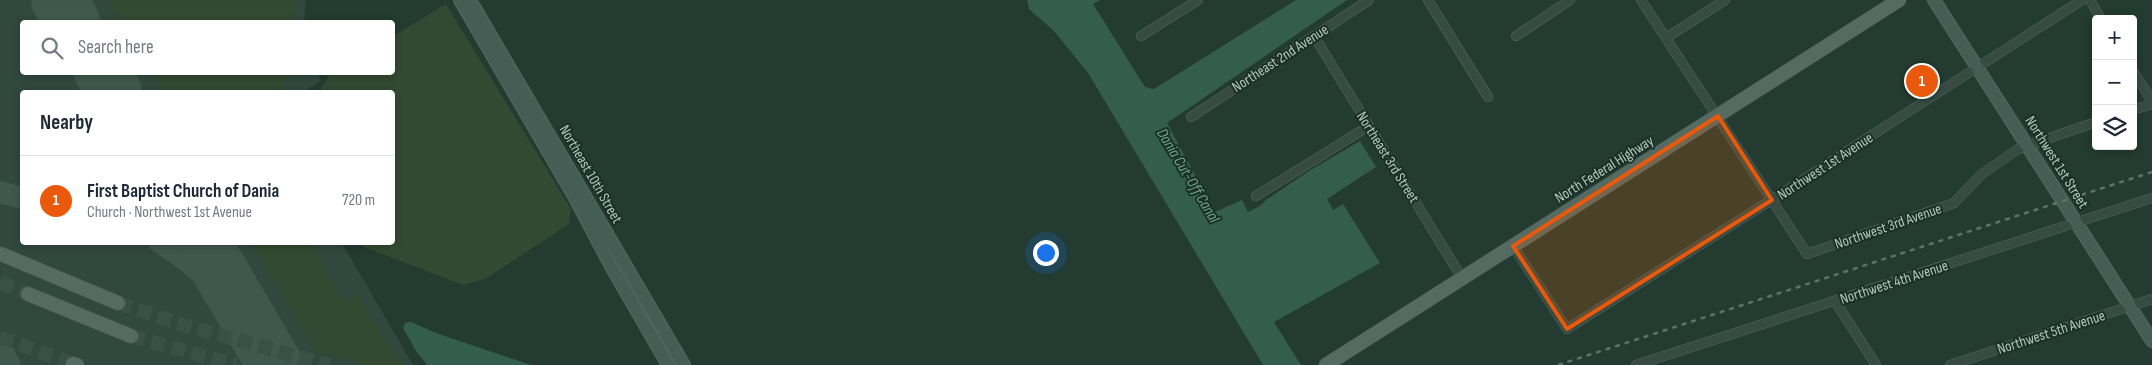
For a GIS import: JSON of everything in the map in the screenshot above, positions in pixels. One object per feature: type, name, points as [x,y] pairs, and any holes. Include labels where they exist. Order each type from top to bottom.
[{"type":"main road","name":"North Federal Highway","points":[[1326,365],[1899,0]]},
{"type":"main road","points":[[1,254],[118,304]]},
{"type":"main road","points":[[28,294],[131,336]]},
{"type":"street","name":"Northeast 10th Street","points":[[460,0],[684,365]]},
{"type":"street","name":"Northeast 10th Street","points":[[470,0],[558,158],[668,365]]},
{"type":"street","points":[[1141,36],[1198,0]]},
{"type":"street","name":"Northeast 2nd Avenue","points":[[1191,117],[1369,0]]},
{"type":"street","points":[[1428,0],[1488,97]]},
{"type":"street","points":[[1516,36],[1570,0]]},
{"type":"street","points":[[1641,0],[1772,200]]},
{"type":"street","points":[[1666,38],[1725,0]]},
{"type":"street","name":"Northwest 1st Street","points":[[1934,0],[2152,341]]},
{"type":"street","name":"Northwest 1st Avenue","points":[[1513,246],[1567,329],[1979,68],[2082,0]]},
{"type":"street","points":[[2090,0],[2099,15]]},
{"type":"street","name":"Northeast 3rd Street","points":[[1314,36],[1462,278]]},
{"type":"street","points":[[2137,78],[2152,102],[2137,108]]},
{"type":"street","name":"Northwest 3rd Avenue","points":[[1772,200],[1807,254],[1954,203],[1982,174],[2018,149],[2092,123]]},
{"type":"street","points":[[1256,196],[1369,126]]},
{"type":"street","name":"Northwest 4th Avenue","points":[[1636,365],[2152,198]]},
{"type":"street","name":"Northwest 5th Avenue","points":[[1950,365],[2152,299]]},
{"type":"street","points":[[1835,301],[1876,365]]},
{"type":"highlighted area","points":[[1718,116],[1772,200],[1567,329],[1513,246]]},
{"type":"shaded area","points":[[0,0],[306,0],[304,20],[20,20],[20,75],[318,75],[321,81],[306,90],[20,90],[20,245],[343,245],[413,365],[0,365]]},
{"type":"shaded area","points":[[107,0],[295,0],[294,20],[119,20]]},
{"type":"shaded area","points":[[446,4],[571,209],[569,224],[485,279],[463,285],[358,245],[395,245],[395,90],[320,90],[330,75],[395,75],[395,35]]},
{"type":"shaded area","points":[[151,75],[289,75],[288,82],[279,90],[161,90]]},
{"type":"shaded area","points":[[252,245],[311,245],[345,301],[358,294],[402,365],[369,365],[314,350]]},
{"type":"water","name":"Dania Cut-Off Canal","points":[[1027,0],[1100,0],[1093,4],[1145,87],[1154,89],[1296,0],[1347,0],[1167,123],[1215,212],[1242,200],[1248,212],[1260,206],[1309,171],[1360,141],[1376,167],[1327,199],[1333,210],[1343,204],[1380,263],[1274,322],[1301,365],[1263,365],[1088,73],[1054,31],[1029,9]]},
{"type":"water","points":[[411,322],[436,333],[531,365],[427,365],[416,351],[403,328],[405,323]]},
{"type":"taxiway","points":[[55,0],[69,17]]},
{"type":"taxiway","points":[[0,192],[20,197]]},
{"type":"taxiway","points":[[163,245],[203,275],[261,341]]},
{"type":"taxiway","points":[[0,347],[10,365]]},
{"type":"runway","points":[[59,0],[71,20]]},
{"type":"runway","points":[[104,75],[113,90]]},
{"type":"runway","points":[[205,245],[275,365]]},
{"type":"tunnel","points":[[0,282],[28,294]]},
{"type":"tunnel","points":[[118,303],[183,325],[329,365]]},
{"type":"tunnel","points":[[131,336],[236,365]]},
{"type":"tunnel","points":[[0,337],[73,364]]},
{"type":"railway","points":[[1558,365],[2152,172]]},
{"type":"place","name":"First Baptist Church of Dania","points":[[1922,81]]}]
